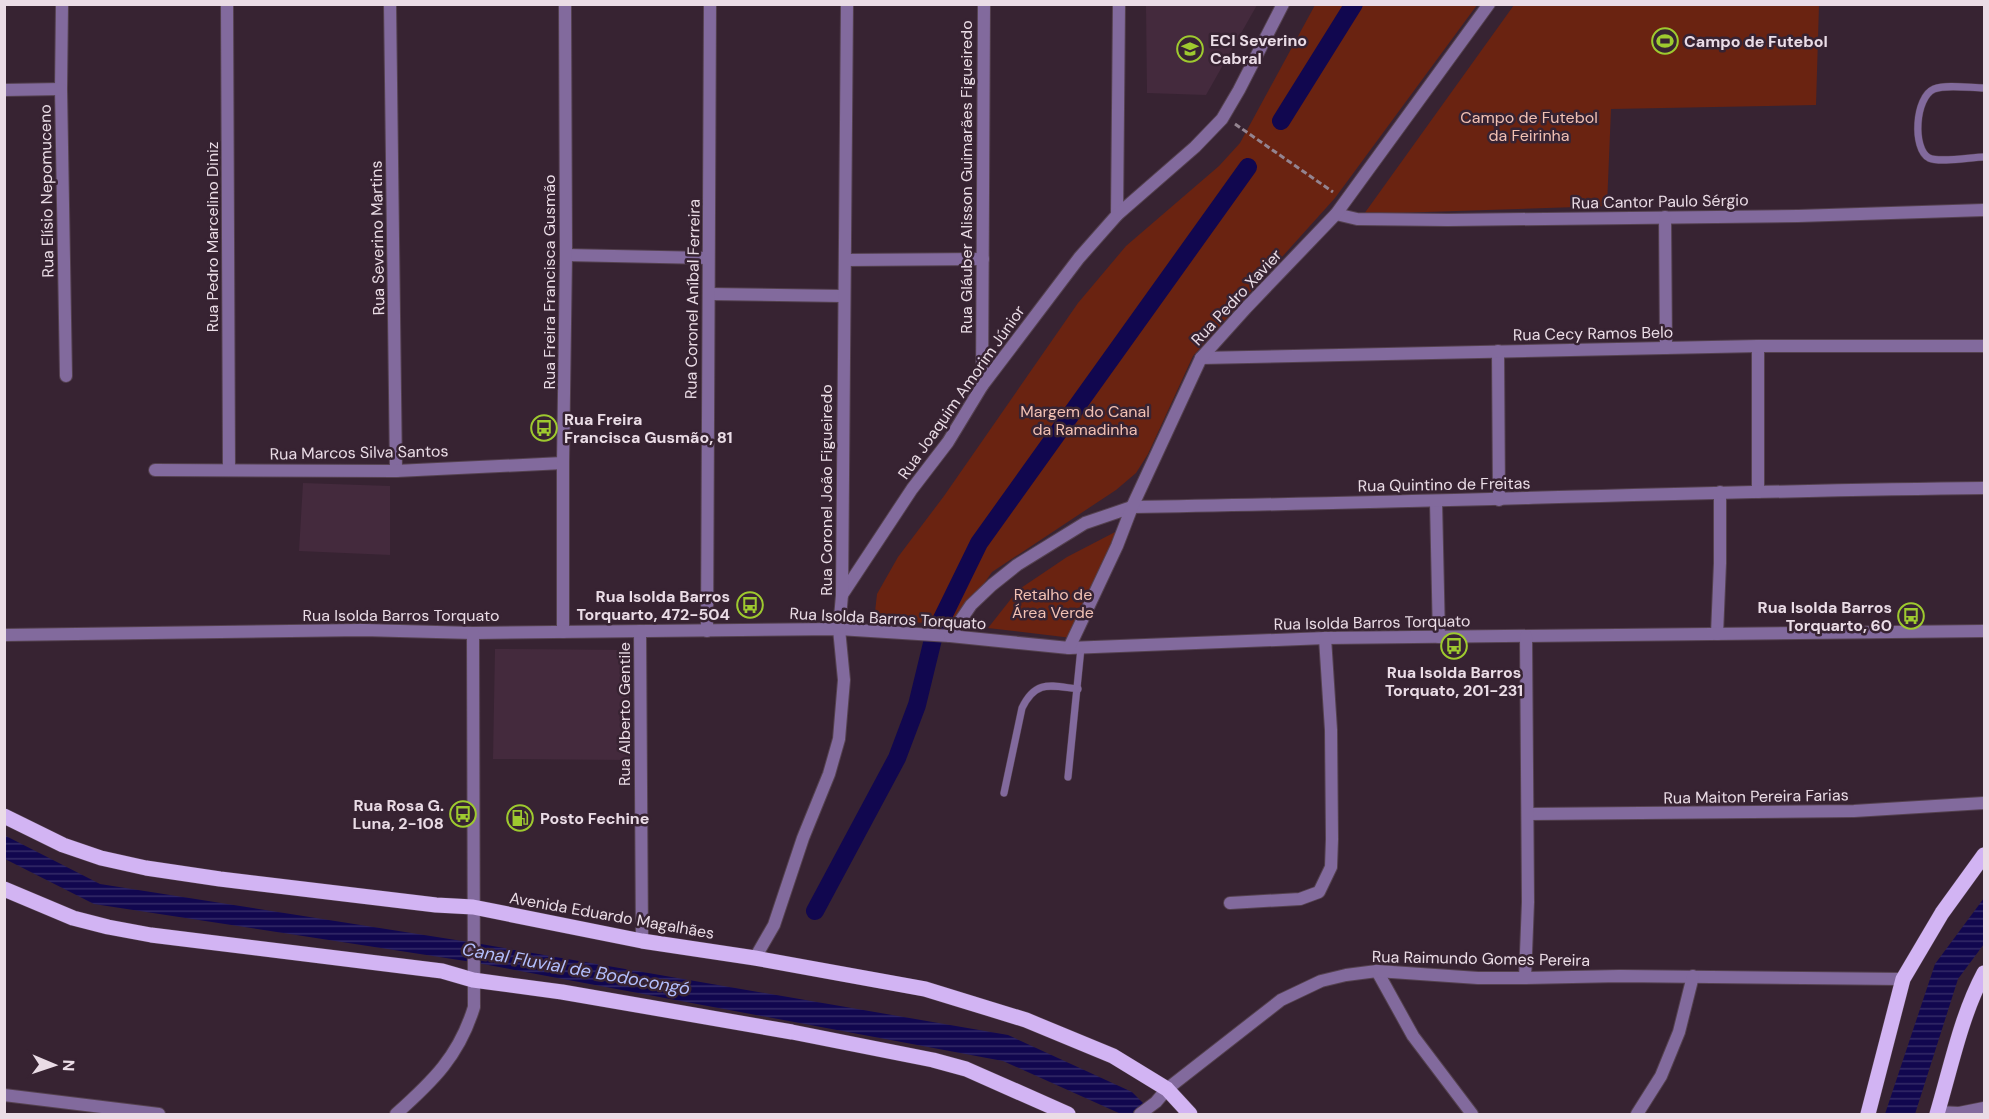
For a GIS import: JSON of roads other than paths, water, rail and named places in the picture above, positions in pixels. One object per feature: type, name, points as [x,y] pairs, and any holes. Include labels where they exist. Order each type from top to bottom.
[{"type":"main road","name":"Avenida Eduardo Magalhães","points":[[4,816],[63,845],[101,858],[146,868],[436,905],[473,907],[642,941],[754,958],[925,989],[1071,1037],[1113,1056],[1167,1089],[1190,1114]]},
{"type":"main road","points":[[1868,1114],[1903,979],[1942,913],[1984,855]]},
{"type":"main road","points":[[4,889],[73,918],[151,935],[473,973],[562,992],[792,1032],[933,1060],[975,1073],[1068,1114]]},
{"type":"main road","points":[[1938,1113],[1961,1034],[1984,973]]},
{"type":"street","name":"Rua Elísio Nepomuceno","points":[[62,4],[61,89],[66,376]]},
{"type":"street","name":"Rua Pedro Marcelino Diniz","points":[[227,4],[229,470]]},
{"type":"street","name":"Rua Severino Martins","points":[[390,4],[396,471]]},
{"type":"street","name":"Rua Freira Francisca Gusmão","points":[[563,632],[565,4]]},
{"type":"street","name":"Rua Coronel Aníbal Ferreira","points":[[707,631],[710,4]]},
{"type":"street","name":"Rua Coronel João Figueiredo","points":[[754,958],[774,925],[829,774],[839,739],[844,680],[839,629],[842,595],[847,4]]},
{"type":"street","name":"Rua Gláuber Alisson Guimarães Figueiredo","points":[[982,386],[984,4]]},
{"type":"street","points":[[1117,215],[1119,4]]},
{"type":"street","name":"Rua Joaquim Amorim Júnior","points":[[842,595],[912,489],[948,442],[982,386],[1079,258],[1117,215],[1195,147],[1224,116],[1283,4]]},
{"type":"street","name":"Rua Pedro Xavier","points":[[1075,648],[1132,507],[1201,358],[1336,214],[1489,4]]},
{"type":"street","points":[[4,90],[61,89]]},
{"type":"street","name":"Rua Cantor Paulo Sérgio","points":[[1336,214],[1357,219],[1377,220],[1798,216],[1984,210]]},
{"type":"street","points":[[1665,217],[1666,348]]},
{"type":"street","points":[[566,255],[708,258]]},
{"type":"street","points":[[844,260],[983,259]]},
{"type":"street","points":[[709,294],[843,296]]},
{"type":"street","points":[[1758,346],[1758,492]]},
{"type":"street","name":"Rua Cecy Ramos Belo","points":[[1201,358],[1758,346],[1984,346]]},
{"type":"street","points":[[1498,351],[1499,500]]},
{"type":"street","name":"Rua Marcos Silva Santos","points":[[155,470],[396,471],[563,463]]},
{"type":"street","name":"Rua Quintino de Freitas","points":[[950,636],[971,606],[1017,565],[1086,523],[1132,507],[1436,502],[1720,492],[1984,488]]},
{"type":"street","points":[[1717,634],[1720,492]]},
{"type":"street","points":[[1436,502],[1439,637]]},
{"type":"street","name":"Rua Isolda Barros Torquato","points":[[4,635],[363,630],[473,633],[707,631],[759,628],[839,629],[950,636],[1075,648],[1325,638],[1984,632]]},
{"type":"street","name":"Rua Alberto Gentile","points":[[640,631],[642,941]]},
{"type":"street","points":[[396,1114],[453,1057],[467,1030],[474,1007],[473,633]]},
{"type":"street","points":[[1525,978],[1528,902],[1526,636]]},
{"type":"street","points":[[1230,903],[1300,899],[1319,892],[1331,867],[1331,730],[1325,638]]},
{"type":"street","name":"Rua Maiton Pereira Farias","points":[[1528,814],[1854,811],[1984,803]]},
{"type":"street","points":[[1377,971],[1413,1036],[1472,1114]]},
{"type":"street","name":"Rua Raimundo Gomes Pereira","points":[[1140,1114],[1156,1102],[1167,1089],[1281,999],[1320,981],[1377,971],[1478,978],[1693,976],[1903,979]]},
{"type":"street","points":[[1637,1114],[1661,1076],[1680,1032],[1693,976]]},
{"type":"street","points":[[4,1095],[159,1114]]},
{"type":"street","points":[[1938,1113],[1959,1113],[1984,1108]]},
{"type":"lane","points":[[1984,88],[1939,87],[1926,95],[1919,109],[1919,143],[1922,151],[1930,158],[1984,157]]},
{"type":"lane","points":[[1068,777],[1078,689],[1075,648]]},
{"type":"lane","points":[[1004,793],[1022,708],[1026,700],[1034,690],[1047,686],[1078,689]]},
{"type":"water","name":"Canal Fluvial de Bodocongó","points":[[4,835],[100,884],[475,943],[1008,1035],[1132,1092],[1154,1114],[1121,1114],[1003,1061],[472,962],[94,904],[5,859]]},
{"type":"water","points":[[1984,898],[1984,944],[1958,979],[1915,1114],[1885,1114],[1935,964]]},
{"type":"waterway","points":[[1281,121],[1354,4]]},
{"type":"waterway","points":[[815,911],[897,758],[917,705],[934,635],[979,543],[1248,167]]},
{"type":"place","name":"Campo de Futebol","points":[[1665,41]]},
{"type":"place","name":"ECI Severino Cabral","points":[[1190,49]]},
{"type":"place","name":"Rua Freira Francisca Gusmão, 81","points":[[544,428]]},
{"type":"place","name":"Rua Isolda Barros Torquarto, 472-504","points":[[750,605]]},
{"type":"place","name":"Rua Isolda Barros Torquarto, 60","points":[[1911,616]]},
{"type":"place","name":"Rua Isolda Barros Torquato, 201-231","points":[[1454,646]]},
{"type":"place","name":"Rua Rosa G. Luna, 2-108","points":[[463,814]]},
{"type":"place","name":"Posto Fechine","points":[[520,818]]},
{"type":"park label","name":"Campo de Futebol da Feirinha","points":[[1529,126]]},
{"type":"park label","name":"Margem do Canal da Ramadinha","points":[[1085,420]]},
{"type":"park label","name":"Retalho de Área Verde","points":[[1053,603]]}]
